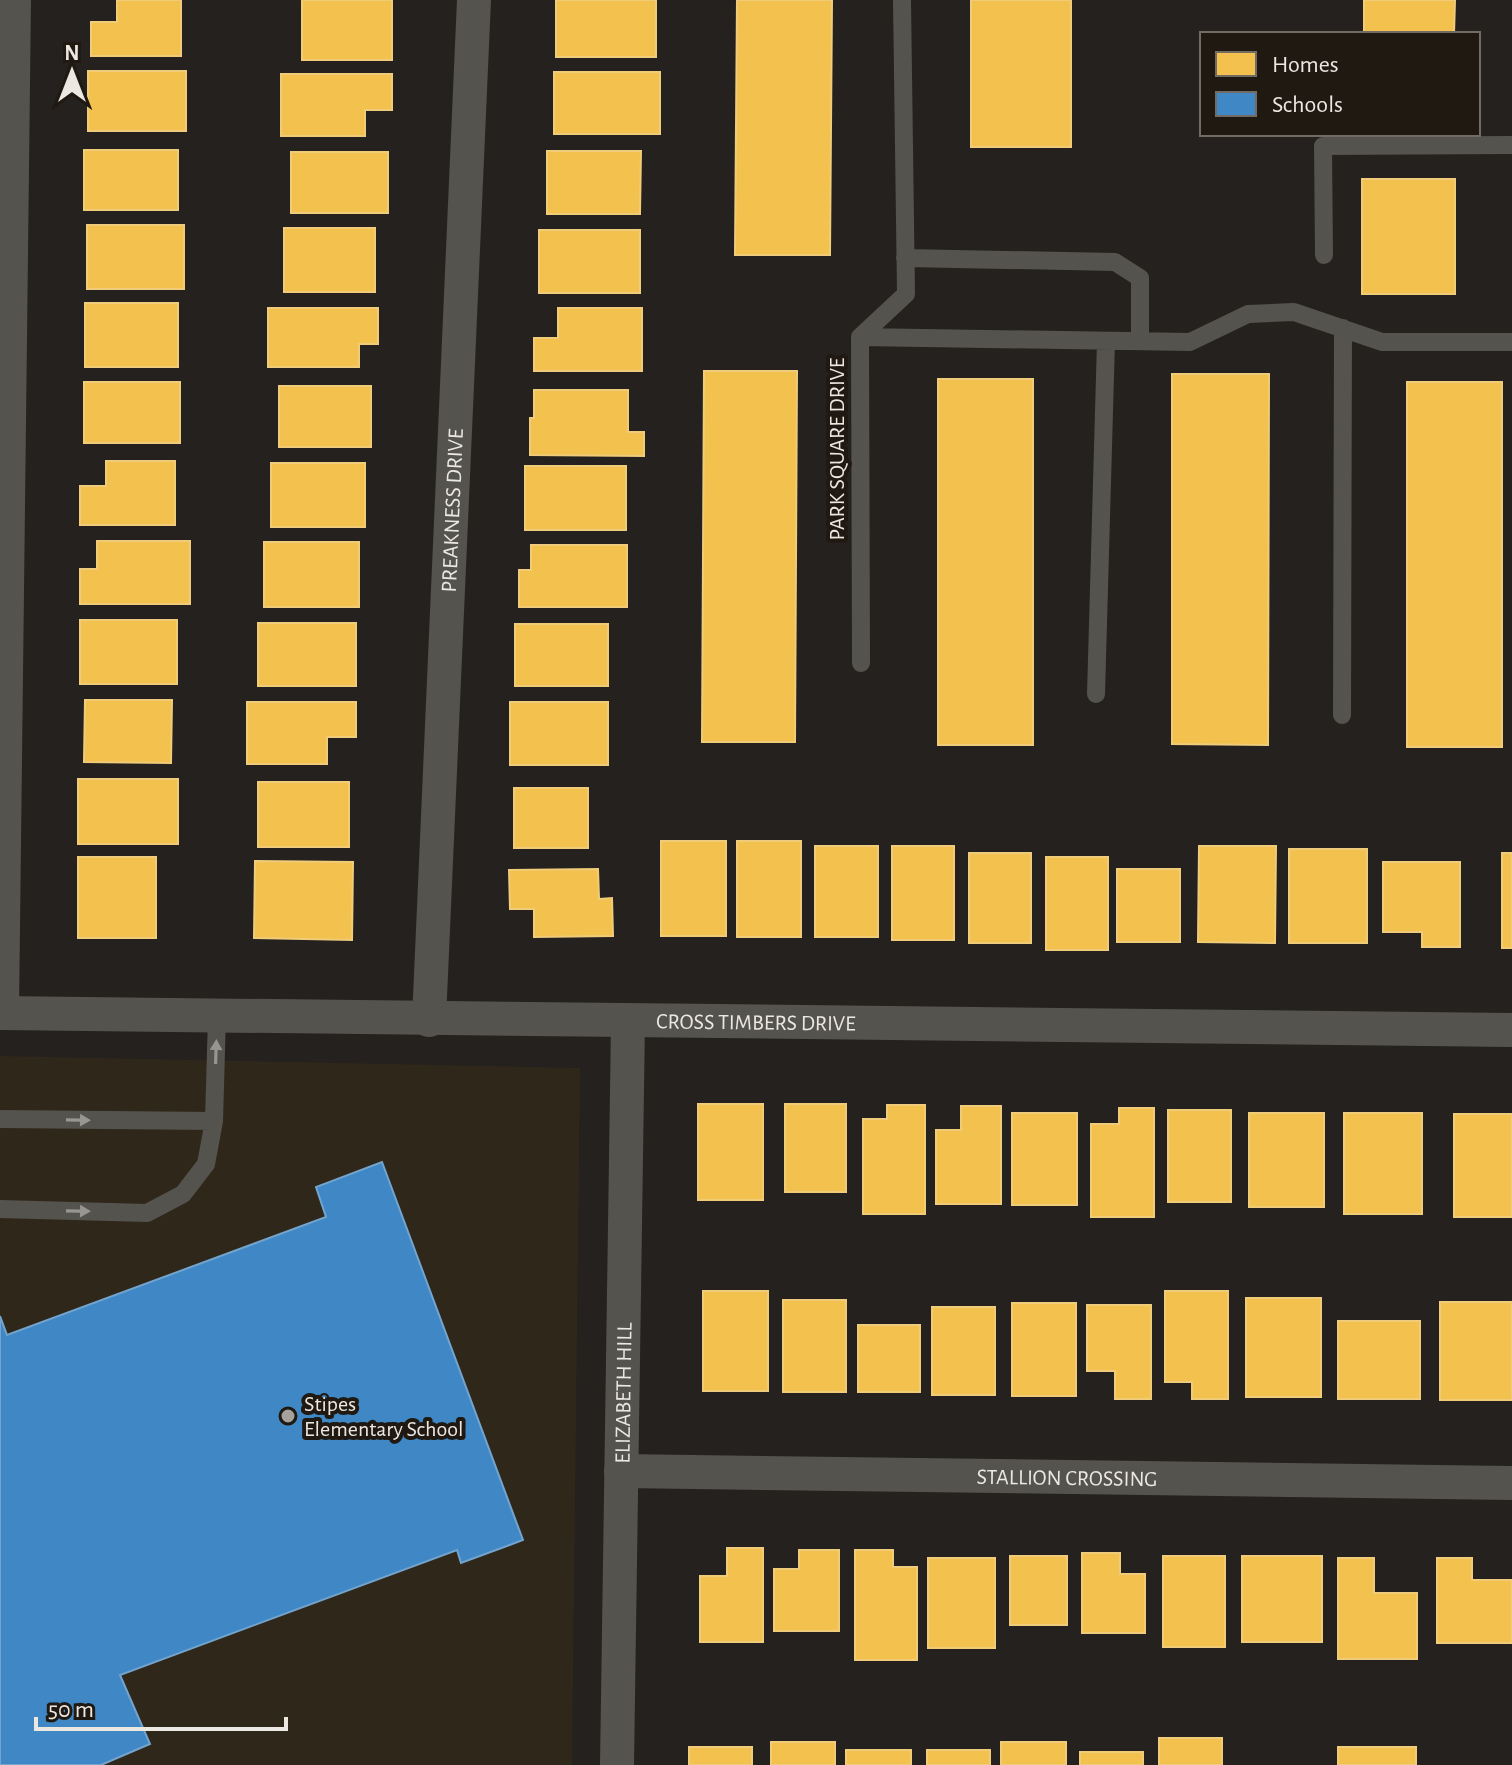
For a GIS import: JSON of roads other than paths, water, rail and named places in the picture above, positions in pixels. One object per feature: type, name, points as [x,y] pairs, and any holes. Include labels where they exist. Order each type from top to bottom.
[{"type":"street","points":[[1,1013],[14,0]]},
{"type":"street","name":"PREAKNESS DRIVE","points":[[429,1020],[474,0]]},
{"type":"street","name":"CROSS TIMBERS DRIVE","points":[[1,1013],[1512,1030]]},
{"type":"street","name":"ELIZABETH HILL","points":[[617,1765],[628,1022]]},
{"type":"street","name":"STALLION CROSSING","points":[[621,1471],[1512,1483]]},
{"type":"lane","points":[[860,337],[906,294],[902,0]]},
{"type":"lane","points":[[1324,255],[1323,146],[1512,145]]},
{"type":"lane","points":[[905,258],[1115,262],[1140,278],[1140,341]]},
{"type":"lane","name":"PARK SQUARE DRIVE","points":[[861,663],[860,337],[1190,342],[1248,314],[1294,312],[1382,342],[1512,342]]},
{"type":"lane","points":[[1342,715],[1343,328]]},
{"type":"lane","points":[[1096,694],[1106,341]]},
{"type":"lane","points":[[0,1209],[147,1213],[183,1194],[206,1164],[214,1121],[217,1016]]},
{"type":"lane","points":[[0,1119],[214,1121]]},
{"type":"place","name":"Stipes Elementary School","points":[[288,1416]]}]
